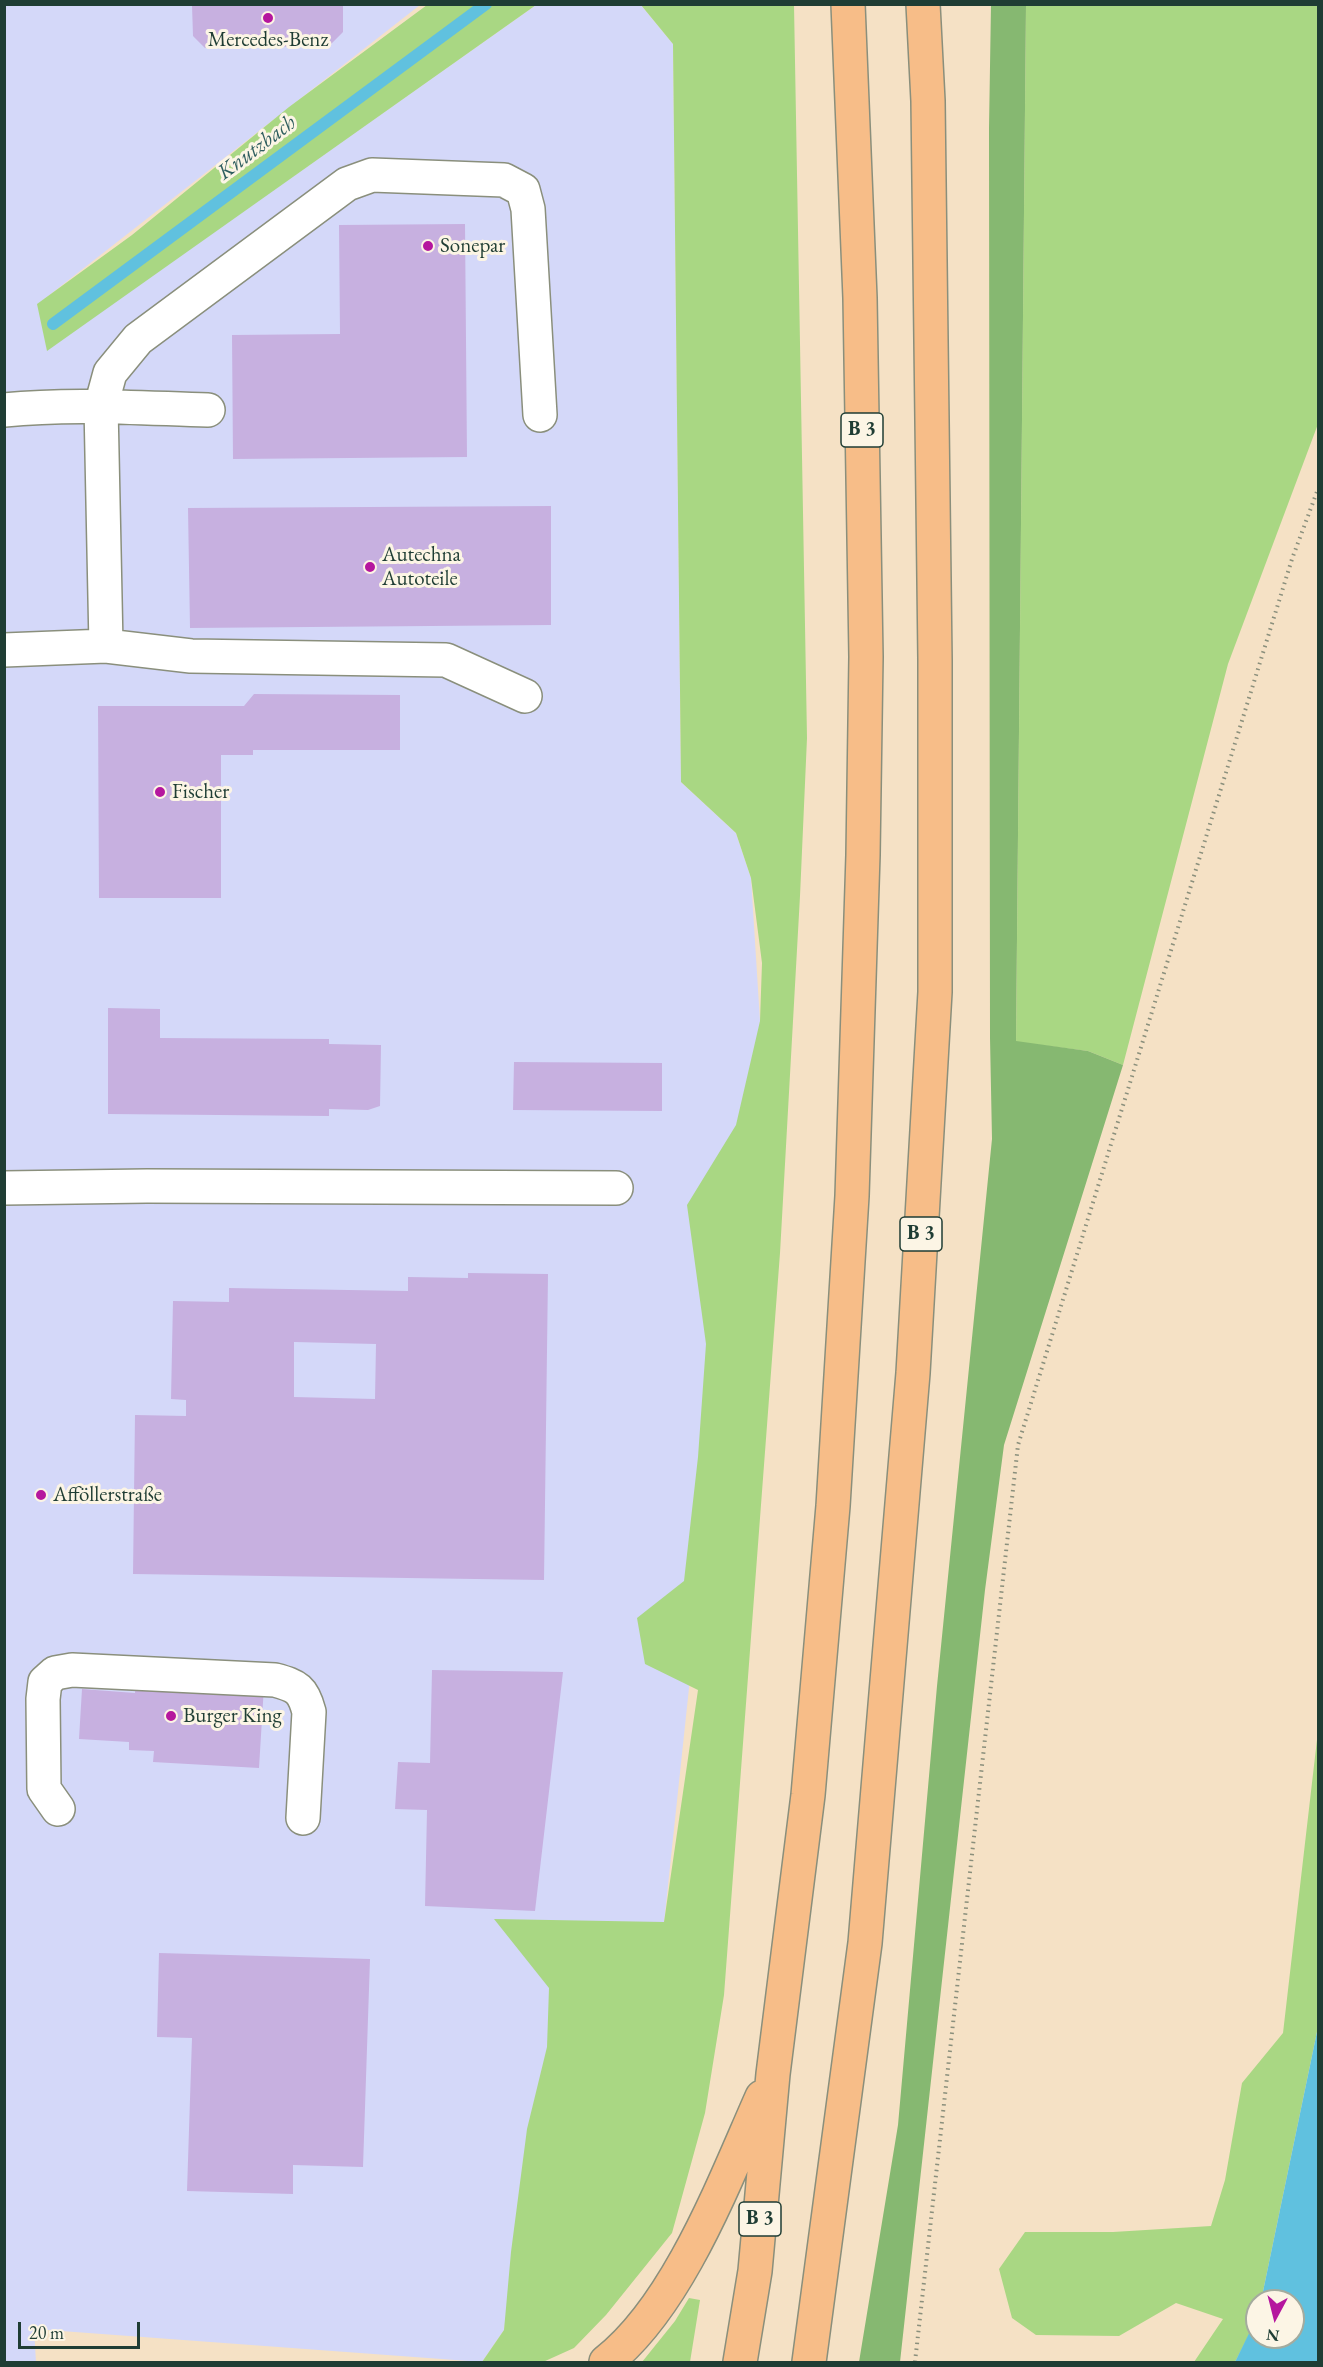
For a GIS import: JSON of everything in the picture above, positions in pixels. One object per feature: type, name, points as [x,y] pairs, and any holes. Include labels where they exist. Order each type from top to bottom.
[{"type":"highway","name":"B 3","points":[[740,2362],[754,2271],[773,2074],[808,1795],[833,1506],[853,1185],[864,855],[866,657],[860,298],[848,4]]},
{"type":"highway","name":"B 3","points":[[809,2362],[865,1943],[913,1373],[934,1004],[935,660],[928,101],[923,4]]},
{"type":"highway","points":[[928,101],[940,4]]},
{"type":"highway","points":[[606,2362],[640,2328],[662,2298],[696,2243],[773,2074]]},
{"type":"lane","points":[[106,646],[101,406],[110,374],[138,339],[347,184],[372,175],[504,180],[523,190],[528,209],[540,415]]},
{"type":"lane","points":[[4,410],[101,406],[208,410]]},
{"type":"lane","points":[[4,650],[106,646],[191,656],[446,660],[525,696]]},
{"type":"lane","points":[[4,1188],[147,1186],[616,1188]]},
{"type":"lane","points":[[58,1809],[44,1789],[43,1699],[45,1682],[55,1673],[72,1670],[275,1680],[294,1686],[305,1696],[309,1712],[303,1818]]},
{"type":"path","points":[[915,2362],[1018,1445],[1289,570],[1318,489]]},
{"type":"shaded area","points":[[5,5],[420,5],[38,304],[47,350],[536,5],[641,5],[673,44],[681,782],[736,833],[751,878],[760,1021],[664,1923],[568,1921],[504,2330],[482,2362],[34,2329],[36,2362],[5,2362]]},
{"type":"green space","points":[[427,5],[536,5],[47,351],[37,304],[132,235],[289,107]]},
{"type":"green space","points":[[641,5],[794,5],[807,738],[780,1253],[724,1995],[705,2113],[672,2233],[606,2315],[574,2348],[543,2362],[482,2362],[504,2330],[511,2252],[527,2129],[547,2047],[549,1988],[494,1919],[664,1922],[698,1690],[645,1664],[637,1618],[684,1581],[698,1457],[706,1344],[687,1205],[736,1125],[760,1021],[762,963],[751,878],[736,833],[681,782],[673,44]]},
{"type":"green space","points":[[991,5],[1026,5],[1016,1041],[1088,1051],[1123,1065],[1004,1445],[985,1590],[900,2362],[859,2362],[898,2125],[937,1686],[992,1139],[989,128]]},
{"type":"green space","points":[[1026,5],[1318,5],[1318,424],[1228,664],[1123,1065],[1088,1051],[1016,1042]]},
{"type":"green space","points":[[1318,1731],[1318,2027],[1263,2289],[1245,2289],[1245,2342],[1235,2362],[1194,2362],[1223,2319],[1176,2303],[1119,2336],[1036,2335],[1012,2318],[999,2269],[1025,2232],[1113,2232],[1211,2226],[1225,2180],[1242,2083],[1283,2033]]},
{"type":"green space","points":[[689,2298],[700,2300],[690,2362],[642,2362],[675,2321]]},
{"type":"water","points":[[1318,2027],[1318,2362],[1235,2362],[1245,2342],[1245,2349],[1305,2349],[1305,2289],[1263,2289]]},
{"type":"building","name":"Mercedes-Benz","points":[[192,5],[343,5],[343,32],[329,46],[205,48],[193,36]]},
{"type":"building","points":[[465,224],[467,457],[233,459],[232,335],[340,334],[339,225]]},
{"type":"building","name":"Autechna Autoteile","points":[[551,506],[551,625],[190,628],[188,508]]},
{"type":"building","points":[[254,694],[400,695],[400,750],[253,750],[253,755],[221,755],[221,898],[99,898],[98,706],[244,706]]},
{"type":"building","points":[[108,1008],[160,1009],[160,1038],[329,1039],[329,1044],[381,1045],[380,1106],[368,1110],[329,1109],[329,1116],[108,1114]]},
{"type":"building","points":[[514,1062],[662,1063],[662,1111],[513,1110]]},
{"type":"building","points":[[468,1273],[548,1274],[544,1580],[133,1574],[135,1415],[186,1416],[186,1400],[171,1399],[173,1301],[229,1302],[229,1288],[408,1291],[408,1277],[468,1278]],"holes":[[[294,1342],[376,1344],[375,1399],[294,1397]]]},
{"type":"building","points":[[432,1670],[563,1672],[535,1911],[425,1906],[427,1810],[395,1809],[398,1762],[430,1763]]},
{"type":"building","name":"Burger King","points":[[136,1678],[264,1686],[259,1768],[153,1762],[154,1751],[129,1750],[129,1742],[79,1739],[82,1689],[135,1693]]},
{"type":"building","points":[[159,1953],[370,1959],[363,2167],[293,2165],[293,2194],[187,2191],[192,2038],[157,2037]]},
{"type":"waterway","name":"Knutzbach","points":[[53,324],[486,4]]},
{"type":"place","name":"Mercedes-Benz","points":[[268,18]]},
{"type":"place","name":"Sonepar","points":[[428,246]]},
{"type":"place","name":"Autechna Autoteile","points":[[370,567]]},
{"type":"place","name":"Fischer","points":[[160,792]]},
{"type":"place","name":"Afföllerstraße","points":[[41,1495]]},
{"type":"place","name":"Burger King","points":[[171,1716]]}]
